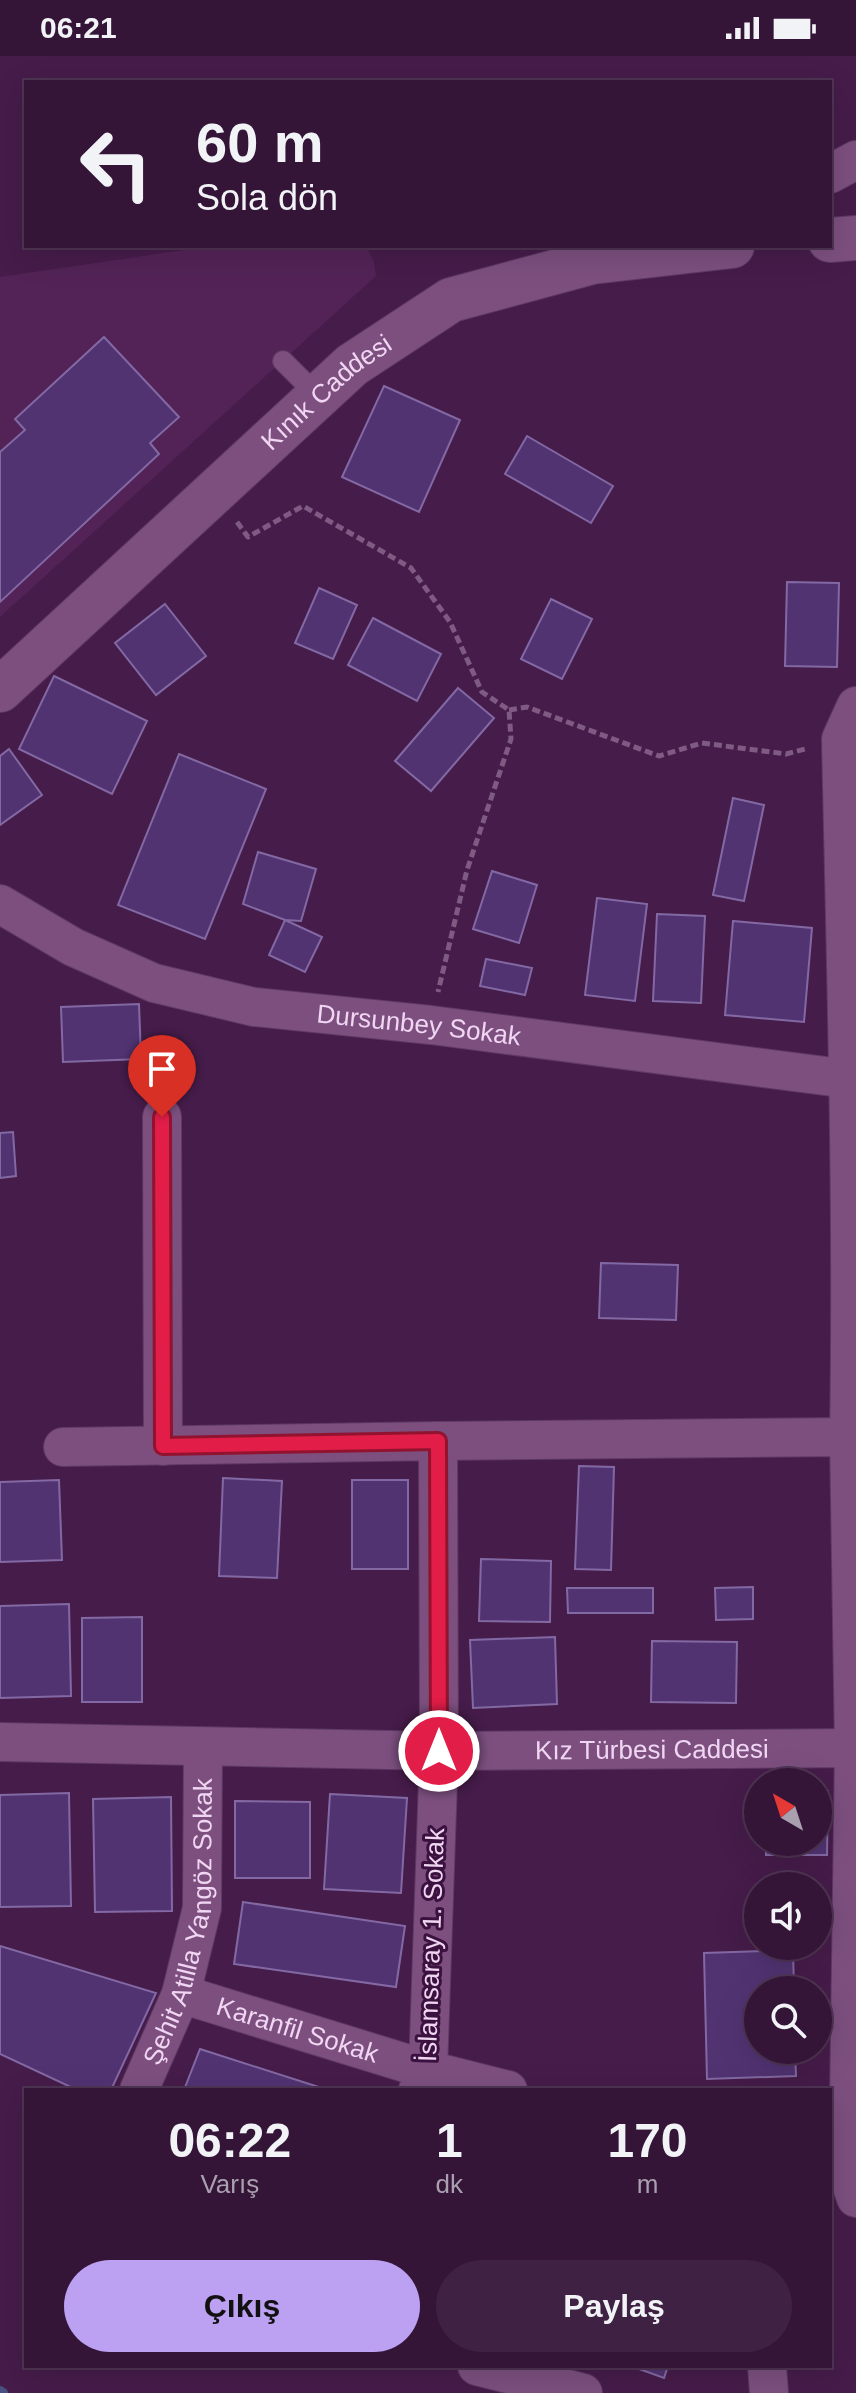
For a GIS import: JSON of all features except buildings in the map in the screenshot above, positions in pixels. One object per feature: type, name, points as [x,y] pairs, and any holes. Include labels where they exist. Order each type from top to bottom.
[{"type":"main road","points":[[832,240],[856,238]]},
{"type":"main road","name":"Kınık Caddesi","points":[[0,690],[352,365],[451,300],[592,262],[706,248]]},
{"type":"street","points":[[832,173],[856,160]]},
{"type":"street","points":[[845,2181],[853,2014],[855,1748],[848,723]]},
{"type":"street","name":"Dursunbey Sokak","points":[[0,904],[73,947],[154,983],[254,1007],[431,1025],[852,1080]]},
{"type":"street","points":[[162,1117],[163,1446]]},
{"type":"street","points":[[63,1447],[852,1437]]},
{"type":"street","name":"İslamsaray 1. Sokak","points":[[423,2080],[439,1751],[438,1441]]},
{"type":"street","name":"Kız Türbesi Caddesi","points":[[0,1742],[439,1751],[855,1748]]},
{"type":"street","name":"Şehit Atilla Yangöz Sokak","points":[[140,2088],[181,1994],[202,1908],[203,1748]]},
{"type":"street","name":"Karanfil Sokak","points":[[181,1994],[423,2080],[491,2088]]},
{"type":"street","points":[[485,2368],[583,2393]]},
{"type":"street","points":[[767,2368],[769,2393]]},
{"type":"lane","points":[[283,361],[318,396]]},
{"type":"path","points":[[214,493],[248,537],[303,506],[411,568],[450,622],[482,692],[509,710],[527,707],[659,756],[702,743],[786,754],[848,723]]},
{"type":"path","points":[[431,1025],[467,870],[511,739],[509,710]]},
{"type":"shaded area","points":[[197,248],[367,248],[376,276],[0,617],[0,277]]},
{"type":"route","points":[[162,1117],[163,1446],[438,1441],[439,1751]]}]
